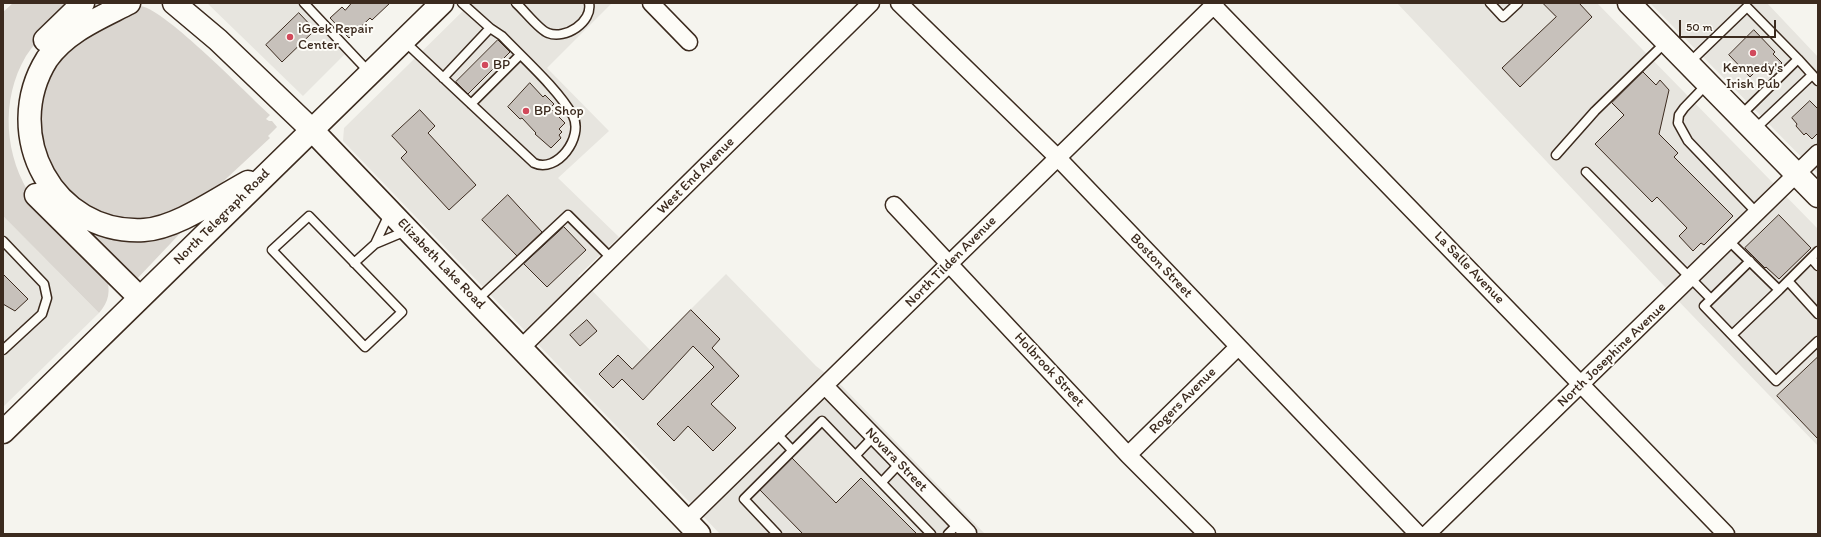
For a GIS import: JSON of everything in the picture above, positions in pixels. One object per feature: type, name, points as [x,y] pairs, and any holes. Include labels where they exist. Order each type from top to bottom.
[{"type":"main road","points":[[82,3],[43,42],[24,71],[16,92],[12,114],[16,150],[24,175],[41,201],[140,298]]},
{"type":"main road","points":[[129,3],[72,34],[48,58],[33,88],[28,115],[29,140],[38,168],[56,196],[76,212],[97,223],[120,229],[145,230],[165,226],[178,221],[271,169]]},
{"type":"main road","name":"Elizabeth Lake Road","points":[[174,3],[218,40],[312,130],[476,300],[692,528]]},
{"type":"main road","name":"North Telegraph Road","points":[[3,432],[442,3]]},
{"type":"main road","points":[[1629,3],[1818,196]]},
{"type":"street","points":[[651,3],[689,42]]},
{"type":"street","name":"West End Avenue","points":[[521,348],[871,3]]},
{"type":"street","name":"Boston Street","points":[[899,3],[1057,157],[1418,534]]},
{"type":"street","name":"North Tilden Avenue","points":[[692,528],[776,433],[1214,4]]},
{"type":"street","name":"La Salle Avenue","points":[[1214,4],[1726,534]]},
{"type":"street","name":"North Josephine Avenue","points":[[1427,534],[1582,385],[1818,153]]},
{"type":"street","name":"Holbrook Street","points":[[894,205],[950,263],[1128,455],[1206,534]]},
{"type":"street","name":"Rogers Avenue","points":[[1128,455],[1238,347]]},
{"type":"street","name":"Novara Street","points":[[825,386],[900,463],[958,531]]},
{"type":"lane","points":[[304,3],[370,73]]},
{"type":"lane","points":[[403,41],[534,163],[541,166],[550,165],[562,156],[575,136],[576,123],[574,117],[564,101],[502,36],[490,28],[462,3]]},
{"type":"lane","points":[[516,3],[546,33],[556,35],[574,30],[583,23],[590,8],[589,3]]},
{"type":"lane","points":[[1490,3],[1503,17],[1518,3]]},
{"type":"lane","points":[[1688,63],[1747,7],[1818,81]]},
{"type":"lane","points":[[443,78],[490,28]]},
{"type":"lane","points":[[1556,155],[1595,111],[1666,41]]},
{"type":"lane","points":[[471,104],[520,55]]},
{"type":"lane","points":[[1747,123],[1798,59]]},
{"type":"lane","points":[[1747,123],[1812,75]]},
{"type":"lane","points":[[1708,83],[1684,108],[1679,115],[1678,122],[1688,141],[1757,213]]},
{"type":"lane","points":[[1586,172],[1689,279],[1711,299]]},
{"type":"lane","points":[[375,244],[390,212]]},
{"type":"lane","points":[[476,300],[568,215],[612,259]]},
{"type":"lane","points":[[309,216],[354,262],[402,312],[365,347],[272,250],[309,216]]},
{"type":"lane","points":[[354,262],[375,244],[409,230]]},
{"type":"lane","points":[[1728,240],[1779,290]]},
{"type":"lane","points":[[3,241],[44,284],[47,298],[42,314],[3,350]]},
{"type":"lane","points":[[1732,335],[1818,251]]},
{"type":"lane","points":[[1811,258],[1818,266]]},
{"type":"lane","points":[[1750,261],[1704,306],[1776,381],[1818,341]]},
{"type":"lane","points":[[1788,281],[1818,314]]},
{"type":"lane","points":[[776,534],[744,499],[822,421],[931,534]]},
{"type":"lane","points":[[776,433],[792,450]]},
{"type":"lane","points":[[856,456],[874,436]]},
{"type":"lane","points":[[882,482],[900,463]]},
{"type":"shaded area","points":[[13,3],[76,3],[43,35],[26,56],[12,91],[9,110],[9,128],[11,147],[16,165],[23,183],[33,199],[106,276],[109,291],[105,305],[99,313],[3,216],[3,12]]},
{"type":"shaded area","points":[[93,3],[118,3],[70,29],[51,46],[38,64],[26,90],[23,117],[25,143],[33,168],[45,191],[62,210],[84,225],[108,234],[136,237],[163,233],[189,224],[134,282],[130,281],[43,196],[25,163],[21,145],[19,127],[20,109],[23,91],[30,73],[39,57],[51,42],[64,28]]},
{"type":"shaded area","points":[[207,3],[298,3],[345,54],[303,96]]},
{"type":"shaded area","points":[[471,3],[612,3],[547,68],[609,131],[558,178],[619,237],[578,276],[650,350],[726,274],[816,366],[842,386],[985,534],[720,534],[343,141],[344,128]]},
{"type":"shaded area","points":[[1397,3],[1597,3],[1818,229],[1818,446],[1664,286]]},
{"type":"shaded area","points":[[1650,3],[1767,3],[1818,57],[1818,174]]},
{"type":"shaded area","points":[[141,6],[153,11],[169,22],[207,54],[270,115],[266,119],[272,121],[277,127],[268,136],[270,138],[200,203],[134,225],[68,199],[34,131],[46,75],[67,47]]},
{"type":"shaded area","points":[[3,216],[99,313],[3,407]]},
{"type":"building","points":[[352,3],[390,3],[372,20],[370,18],[349,38],[330,18],[342,7],[345,10]]},
{"type":"building","points":[[1543,3],[1579,3],[1592,17],[1520,87],[1502,68],[1556,17]]},
{"type":"building","name":"iGeek Repair Center","points":[[299,13],[315,30],[282,62],[266,45]]},
{"type":"building","name":"Kennedy's Irish Pub","points":[[1754,30],[1775,52],[1773,54],[1782,63],[1775,70],[1766,61],[1750,77],[1729,55]]},
{"type":"building","points":[[498,40],[510,52],[468,94],[456,82]]},
{"type":"building","points":[[1643,72],[1656,85],[1660,80],[1669,90],[1659,134],[1678,153],[1674,157],[1733,216],[1704,245],[1701,243],[1693,251],[1679,236],[1687,228],[1657,197],[1652,202],[1595,144],[1624,115],[1612,103]]},
{"type":"building","points":[[530,83],[543,97],[545,95],[554,104],[550,108],[565,123],[559,129],[562,132],[559,135],[561,138],[551,148],[535,134],[536,133],[522,118],[520,119],[508,107]]},
{"type":"building","points":[[1810,101],[1818,109],[1818,133],[1812,139],[1806,133],[1804,135],[1796,126],[1797,124],[1792,118]]},
{"type":"building","points":[[420,110],[435,126],[428,133],[476,185],[449,210],[401,158],[407,152],[392,136]]},
{"type":"building","points":[[508,195],[542,232],[517,256],[482,220]]},
{"type":"building","points":[[1779,215],[1811,248],[1779,279],[1766,267],[1765,268],[1745,248]]},
{"type":"building","points":[[564,227],[586,250],[547,287],[524,264]]},
{"type":"building","points":[[3,274],[28,299],[15,311],[3,304]]},
{"type":"building","points":[[691,310],[720,339],[712,348],[739,376],[711,404],[736,428],[713,451],[688,426],[674,441],[657,424],[714,367],[693,346],[643,400],[622,379],[613,388],[599,374],[618,355],[632,369]]},
{"type":"building","points":[[587,320],[597,331],[580,346],[570,335]]},
{"type":"building","points":[[1818,357],[1818,439],[1777,396]]},
{"type":"building","points":[[792,458],[836,503],[861,478],[917,534],[803,534],[760,490]]},
{"type":"place","name":"iGeek Repair Center","points":[[290,37]]},
{"type":"place","name":"Kennedy's Irish Pub","points":[[1753,53]]},
{"type":"place","name":"BP","points":[[485,65]]},
{"type":"place","name":"BP Shop","points":[[526,111]]}]
